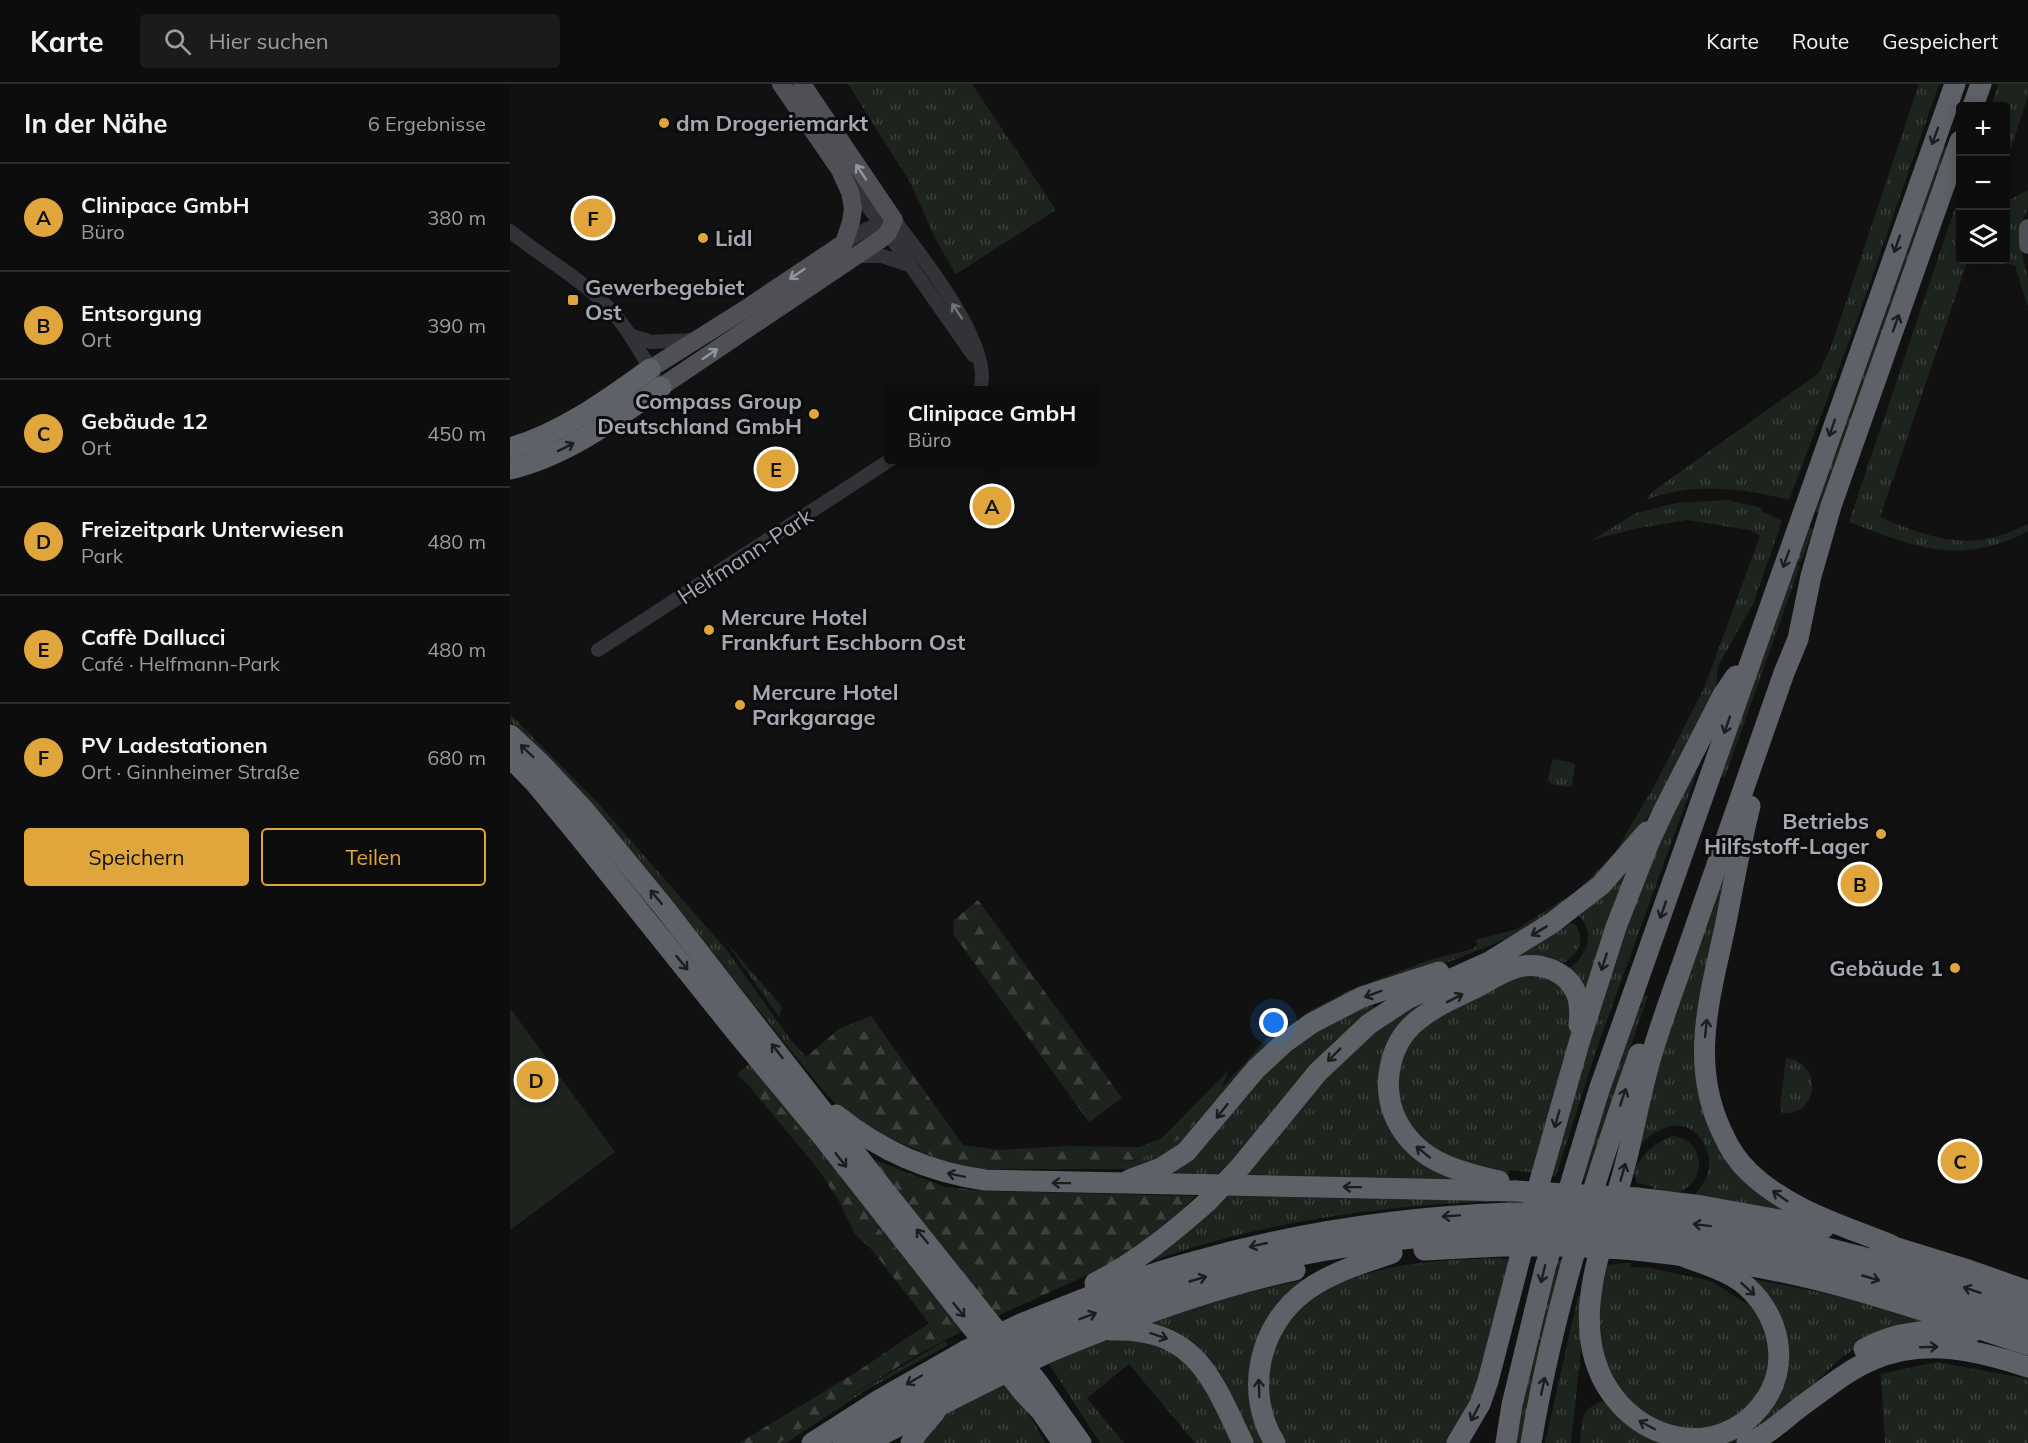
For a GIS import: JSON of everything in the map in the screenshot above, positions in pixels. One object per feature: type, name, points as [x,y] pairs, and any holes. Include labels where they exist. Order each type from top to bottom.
[{"type":"highway","points":[[1506,1443],[1545,1268],[1599,1090],[1954,84]]},
{"type":"highway","points":[[1974,102],[1981,84]]},
{"type":"highway","points":[[1956,152],[1831,506],[1811,576],[1790,675],[1758,777],[1745,829],[1708,1005],[1703,1060],[1705,1083],[1715,1118],[1731,1150],[1748,1172],[1789,1202],[1891,1245],[2028,1291]]},
{"type":"highway","points":[[510,448],[570,422],[650,369]]},
{"type":"highway","points":[[510,469],[547,456],[577,441],[661,387]]},
{"type":"highway","points":[[1531,1443],[1565,1289],[1601,1165],[1782,645],[1811,576]]},
{"type":"highway","points":[[813,1096],[858,1132],[887,1150],[914,1163],[949,1174],[985,1180],[1119,1184],[1516,1188],[1550,1192],[1630,1225],[1677,1254],[1729,1275],[1752,1292],[1771,1317],[1778,1340],[1777,1373],[1771,1390],[1760,1408],[1737,1427],[1709,1437],[1689,1438],[1665,1434],[1635,1419],[1616,1401],[1601,1378],[1594,1356],[1590,1329],[1590,1306],[1597,1265],[1623,1171],[1654,1047],[1784,673],[1798,639]]},
{"type":"highway","points":[[1457,1443],[1480,1404],[1579,1042],[1616,927],[1664,810],[1723,694],[1753,650]]},
{"type":"highway","points":[[510,735],[584,810],[663,905],[1039,1384],[1081,1443]]},
{"type":"highway","points":[[510,758],[536,784],[579,836],[822,1137],[1023,1392],[1041,1411],[1063,1443]]},
{"type":"highway","points":[[510,774],[529,788],[579,836]]},
{"type":"highway","points":[[812,1443],[879,1400],[977,1366],[1035,1338],[1109,1276],[1145,1254],[1207,1202],[1241,1166],[1318,1072],[1369,1024],[1407,999],[1491,961],[1552,923],[1586,898],[1621,864],[1664,810]]},
{"type":"highway","points":[[1119,1184],[1161,1168],[1186,1152],[1256,1069],[1284,1042],[1312,1023],[1362,997],[1486,954],[1508,949]]},
{"type":"highway","points":[[1516,1188],[1445,1166],[1425,1154],[1407,1136],[1395,1117],[1390,1098],[1390,1067],[1397,1047],[1409,1028],[1434,1008],[1510,970],[1524,966],[1552,969],[1570,984],[1577,996],[1580,1011],[1579,1042]]},
{"type":"highway","points":[[843,1443],[877,1420],[977,1366],[1035,1338],[1142,1296],[1258,1263],[1379,1241],[1505,1230],[1559,1246],[1702,1206],[1782,1219],[1891,1245]]},
{"type":"highway","points":[[1101,1330],[1174,1303],[1241,1282],[1316,1265],[1392,1253],[1505,1230],[1567,1214],[1811,1263],[1908,1289],[2024,1338]]},
{"type":"highway","points":[[1630,1225],[1742,1230],[1815,1245],[1907,1270],[2028,1309]]},
{"type":"highway","points":[[1275,1443],[1263,1417],[1258,1385],[1262,1352],[1274,1327],[1296,1299],[1318,1283],[1352,1267],[1392,1253]]},
{"type":"highway","points":[[1677,1254],[1784,1272],[1835,1284],[2024,1338]]},
{"type":"highway","points":[[1520,1261],[1517,1326],[1521,1370]]},
{"type":"highway","points":[[1035,1338],[1101,1330],[1133,1330],[1173,1341],[1189,1352],[1202,1366],[1215,1385],[1243,1443]]},
{"type":"highway","points":[[1802,1405],[1843,1363],[1869,1346],[1896,1336],[1943,1331],[2024,1338]]},
{"type":"highway","points":[[1747,1443],[1774,1428],[1842,1377],[1888,1354],[1916,1348],[1943,1347],[1974,1351],[2028,1367]]},
{"type":"highway","points":[[911,1443],[925,1423],[977,1366]]},
{"type":"highway","points":[[1023,1392],[1052,1443]]},
{"type":"highway","points":[[865,1443],[942,1405]]},
{"type":"main road","points":[[781,84],[840,170],[850,192],[853,208],[850,249]]},
{"type":"main road","points":[[650,369],[888,226],[802,84]]},
{"type":"main road","points":[[2028,228],[2028,245]]},
{"type":"main road","points":[[661,387],[850,249]]},
{"type":"street","points":[[840,170],[963,319],[980,364],[980,386]]},
{"type":"street","points":[[888,226],[910,266],[980,364]]},
{"type":"street","points":[[510,231],[590,290],[617,316],[661,387]]},
{"type":"street","points":[[850,249],[882,256],[910,266]]},
{"type":"street","points":[[630,335],[651,342],[697,339]]},
{"type":"street","name":"Helfmann-Park","points":[[598,650],[884,463]]},
{"type":"green space","points":[[848,84],[972,84],[1056,210],[956,274],[936,240],[910,182]]},
{"type":"green space","points":[[1919,84],[1939,84],[1857,320],[1789,500],[1754,492],[1719,489],[1683,490],[1647,499],[1652,492],[1819,373],[1832,344]]},
{"type":"green space","points":[[1998,84],[2028,84],[2028,96],[2010,152],[2010,102],[1992,102]]},
{"type":"green space","points":[[1943,146],[1948,147],[1819,512],[1814,510]]},
{"type":"green space","points":[[2028,190],[2028,209],[2022,222],[2021,248],[2028,280],[2028,307],[2015,266],[2009,264],[2010,200]]},
{"type":"green space","points":[[1956,205],[1956,264],[1967,264],[1880,517],[1918,532],[1954,540],[1971,541],[1989,538],[2028,524],[2028,531],[2003,542],[1959,551],[1917,545],[1849,522]]},
{"type":"green space","points":[[1727,500],[1762,508],[1761,511],[1782,521],[1753,604],[1718,666],[1715,696],[1675,774],[1643,824],[1593,884],[1511,937],[1454,960],[1361,989],[1176,1151],[1132,1169],[968,1169],[917,1156],[918,1151],[964,1162],[1113,1163],[1134,1161],[1197,1122],[1222,1088],[1267,1038],[1292,1025],[1311,1010],[1350,990],[1397,972],[1472,949],[1477,946],[1476,940],[1517,929],[1577,891],[1615,853],[1658,779],[1705,686],[1760,536],[1750,530],[1687,520],[1633,529],[1592,540],[1636,513],[1676,503]]},
{"type":"green space","points":[[1808,527],[1813,529],[1801,562],[1797,564],[1800,566],[1725,777],[1720,777]]},
{"type":"green space","points":[[510,714],[597,802],[725,948],[790,1039],[806,1057],[809,1067],[859,1118],[884,1136],[888,1143],[837,1105],[822,1089],[613,829],[559,769],[510,721]]},
{"type":"green space","points":[[1554,759],[1573,763],[1575,766],[1572,785],[1568,787],[1551,784],[1548,780]]},
{"type":"green space","points":[[1692,769],[1697,772],[1598,1045],[1556,1176],[1549,1176],[1621,923]]},
{"type":"green space","points":[[1747,791],[1722,905],[1710,1115],[1802,1214],[1694,1196],[1706,1179],[1709,1164],[1706,1146],[1688,1128],[1666,1127],[1635,1148],[1646,1096]]},
{"type":"green space","points":[[1634,858],[1583,995],[1566,970],[1579,959],[1587,946],[1587,931],[1579,916],[1607,890]]},
{"type":"green space","points":[[978,900],[1122,1098],[1089,1122],[954,935],[953,921]]},
{"type":"green space","points":[[1570,923],[1575,924],[1579,931],[1580,942],[1576,952],[1562,964],[1562,961],[1412,1017],[1389,1114],[1472,1181],[1242,1177],[1292,1110],[1376,1026],[1550,936]]},
{"type":"green space","points":[[726,942],[782,1007],[779,1017]]},
{"type":"green space","points":[[1535,970],[1567,987],[1575,1031],[1537,1173],[1509,1170],[1509,1174],[1500,1173],[1440,1154],[1418,1136],[1407,1119],[1400,1100],[1398,1082],[1402,1063],[1410,1044],[1422,1027],[1439,1012]]},
{"type":"green space","points":[[1642,996],[1648,996],[1585,1179],[1581,1177],[1637,1008],[1641,1008],[1643,1004],[1640,1002]]},
{"type":"green space","points":[[1371,1002],[1375,1009],[1333,1042],[1236,1156],[1214,1177],[1153,1176],[1254,1079],[1321,1029]]},
{"type":"green space","points":[[510,1008],[615,1152],[510,1230]]},
{"type":"green space","points":[[871,1016],[963,1145],[1000,1150],[1068,1146],[1140,1147],[1162,1138],[1228,1071],[1218,1096],[1195,1124],[1175,1142],[1153,1154],[1113,1163],[964,1162],[932,1156],[884,1136],[859,1118],[809,1067],[806,1057],[839,1029]]},
{"type":"green space","points":[[1786,1058],[1798,1062],[1807,1069],[1812,1089],[1810,1098],[1804,1106],[1794,1112],[1782,1113],[1780,1107]]},
{"type":"green space","points":[[749,1064],[781,1100],[966,1328],[961,1332],[759,1080],[750,1087],[737,1074]]},
{"type":"green space","points":[[759,1079],[961,1332],[922,1352],[779,1443],[739,1443],[855,1373],[929,1323],[872,1250],[855,1234],[839,1201],[818,1169],[750,1087]]},
{"type":"green space","points":[[1673,1136],[1691,1144],[1696,1151],[1699,1168],[1690,1185],[1676,1193],[1637,1183],[1634,1172],[1641,1159],[1654,1145]]},
{"type":"green space","points":[[872,1159],[945,1187],[985,1191],[1196,1196],[1151,1238],[1103,1268],[995,1317]]},
{"type":"green space","points":[[1230,1190],[1512,1201],[1371,1211],[1277,1226],[1231,1237],[1141,1265]]},
{"type":"green space","points":[[1499,1258],[1515,1261],[1481,1379],[1448,1443],[1286,1443],[1275,1423],[1269,1404],[1269,1372],[1271,1361],[1285,1329],[1306,1304],[1333,1287],[1364,1274],[1398,1266]]},
{"type":"green space","points":[[1556,1260],[1562,1260],[1520,1443],[1516,1443],[1530,1371]]},
{"type":"green space","points":[[1630,1263],[1630,1267],[1651,1268],[1711,1281],[1753,1308],[1768,1339],[1768,1367],[1760,1393],[1745,1412],[1727,1425],[1685,1432],[1637,1412],[1603,1365],[1597,1316],[1607,1265]]},
{"type":"green space","points":[[1326,1275],[1260,1341],[1269,1443],[1248,1443],[1221,1386],[1144,1323],[1225,1297]]},
{"type":"green space","points":[[1738,1276],[1843,1297],[1934,1323],[1856,1348],[1841,1358],[1787,1409],[1739,1440],[1729,1443],[1711,1443],[1726,1439],[1783,1360]]},
{"type":"green space","points":[[1578,1296],[1587,1296],[1571,1443],[1545,1443]]},
{"type":"green space","points":[[1140,1337],[1186,1358],[1237,1443],[1195,1443],[1129,1364],[1087,1398],[1124,1443],[1100,1443],[1049,1364],[1071,1352],[1093,1344]]},
{"type":"green space","points":[[945,1341],[948,1345],[865,1391],[786,1443],[779,1443],[831,1408]]},
{"type":"green space","points":[[1937,1362],[2028,1379],[2028,1443],[1885,1443],[1881,1374]]},
{"type":"green space","points":[[1008,1383],[1045,1443],[918,1443],[944,1415],[962,1403]]},
{"type":"green space","points":[[1609,1401],[1677,1443],[1580,1443],[1582,1422],[1586,1412],[1595,1404]]},
{"type":"place","name":"dm Drogeriemarkt","points":[[664,123]]},
{"type":"place","name":"PV Ladestationen","points":[[593,218]]},
{"type":"place","name":"Lidl","points":[[703,238]]},
{"type":"place","name":"Gewerbegebiet Ost","points":[[573,300]]},
{"type":"place","name":"Compass Group Deutschland GmbH","points":[[814,414]]},
{"type":"place","name":"Caffè Dallucci","points":[[776,469]]},
{"type":"place","name":"Clinipace GmbH","points":[[992,506]]},
{"type":"place","name":"Mercure Hotel Frankfurt Eschborn Ost","points":[[709,630]]},
{"type":"place","name":"Mercure Hotel Parkgarage","points":[[740,705]]},
{"type":"place","name":"Betriebs Hilfsstoff-Lager","points":[[1881,834]]},
{"type":"place","name":"Entsorgung","points":[[1860,884]]},
{"type":"place","name":"Gebäude 1","points":[[1955,968]]},
{"type":"place","name":"Freizeitpark Unterwiesen","points":[[536,1080]]},
{"type":"place","name":"Gebäude 12","points":[[1960,1161]]}]
